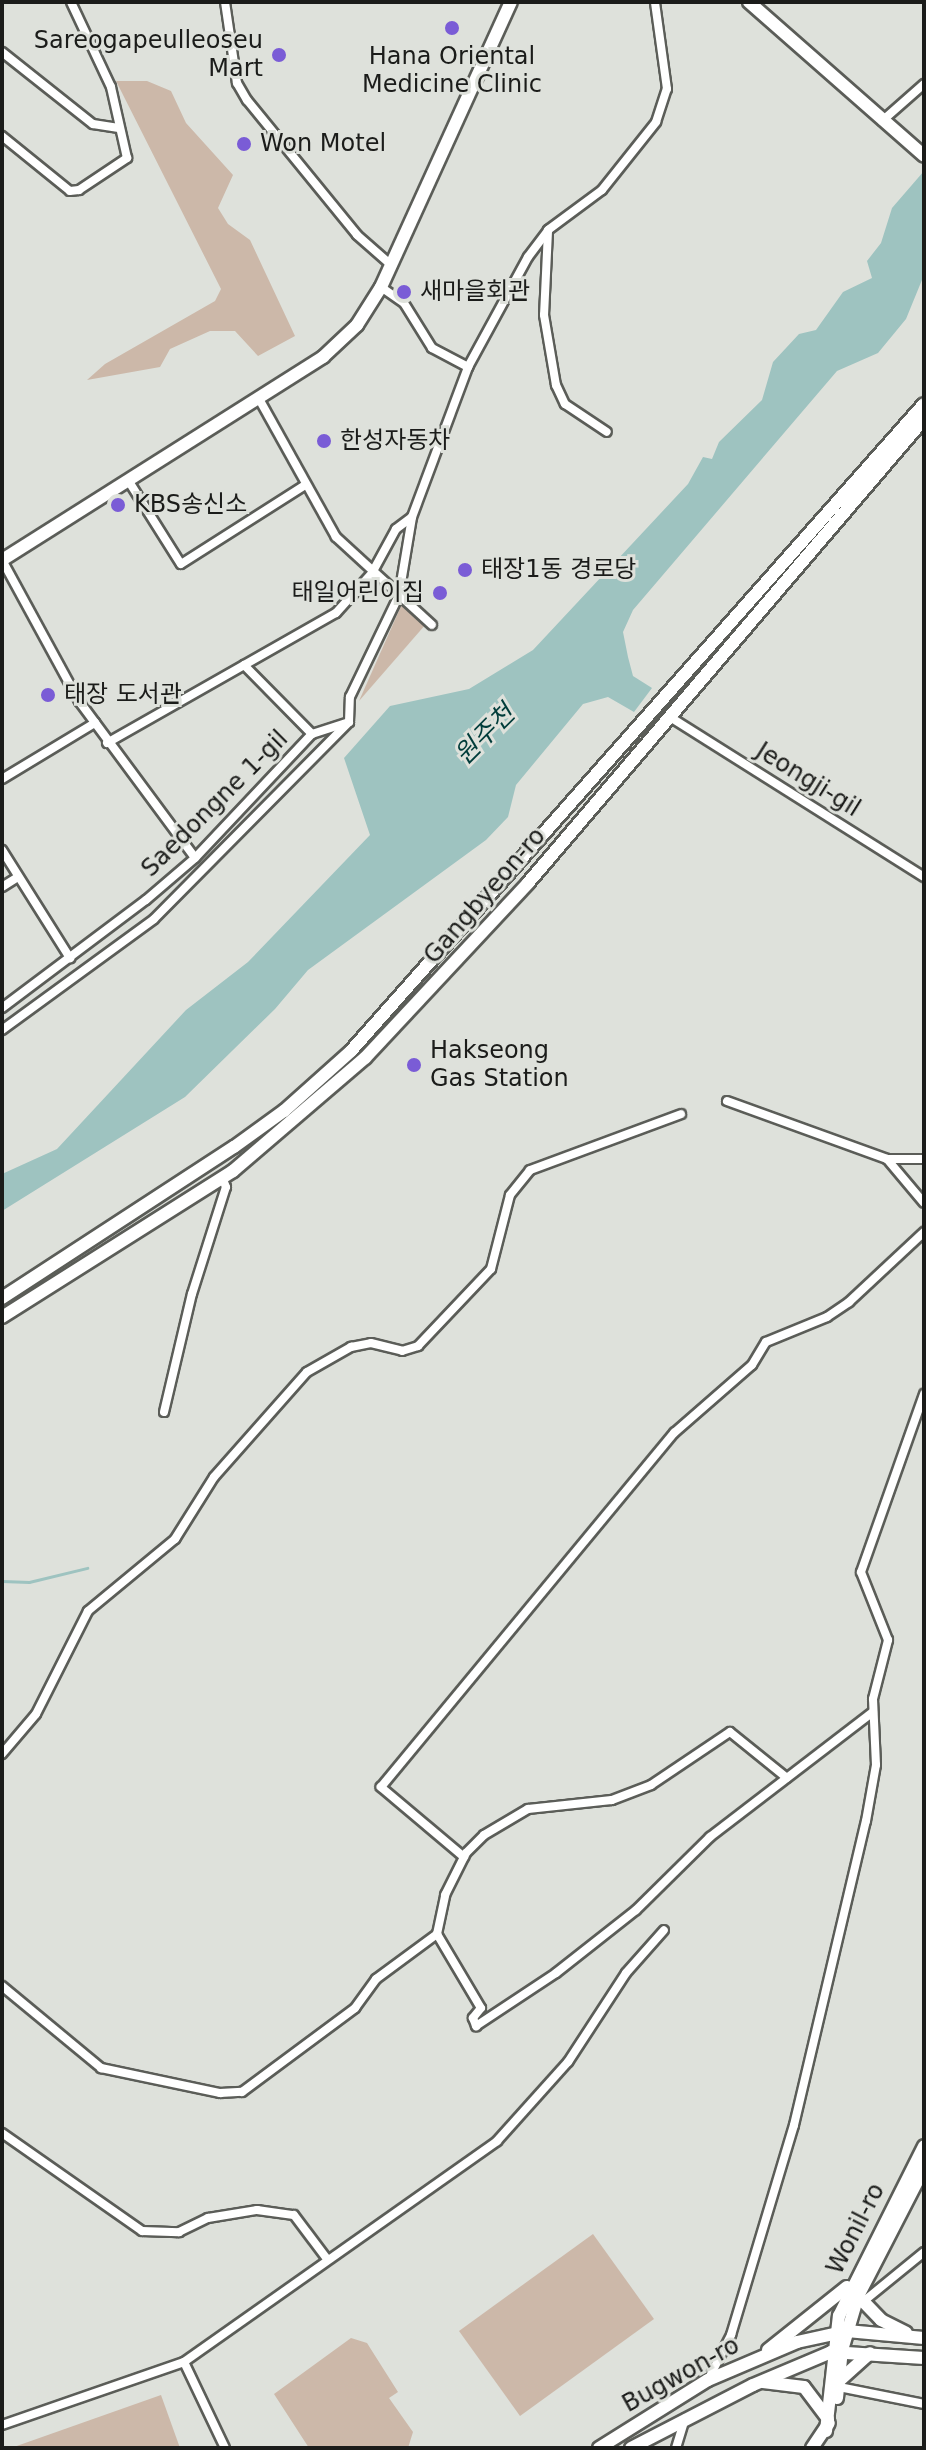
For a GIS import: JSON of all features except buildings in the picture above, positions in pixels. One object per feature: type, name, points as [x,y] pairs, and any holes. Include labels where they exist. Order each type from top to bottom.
[{"type":"street","points":[[2,136],[60,185],[79,190],[127,158],[111,87],[71,2]]},
{"type":"street","points":[[225,2],[237,83],[247,100],[357,235],[390,264]]},
{"type":"street","points":[[195,858],[107,743],[2,560],[323,357],[357,325],[381,287],[511,2]]},
{"type":"street","points":[[2,1030],[154,919],[349,722],[350,697],[399,595],[412,517],[468,367],[548,230],[602,190],[656,122],[667,89],[655,2]]},
{"type":"street","points":[[749,2],[924,156]]},
{"type":"street","points":[[2,52],[93,124],[119,128]]},
{"type":"street","points":[[882,121],[924,84]]},
{"type":"street","points":[[548,230],[544,315],[556,385],[565,404],[607,432]]},
{"type":"street","points":[[381,287],[404,303],[432,348],[468,367]]},
{"type":"street","points":[[258,397],[336,537],[432,625]]},
{"type":"street","name":"Gangbyeon-ro","points":[[2,1298],[284,1111],[351,1051],[924,404]]},
{"type":"street","name":"Gangbyeon-ro","points":[[2,1317],[222,1177],[301,1118],[431,992],[924,419]]},
{"type":"street","points":[[128,480],[181,564],[305,485]]},
{"type":"street","points":[[107,743],[336,613],[372,573],[396,529],[412,517]]},
{"type":"street","points":[[244,665],[312,734]]},
{"type":"street","points":[[657,708],[670,717]]},
{"type":"street","name":"Jeongji-gil","points":[[670,717],[924,877]]},
{"type":"street","name":"Saedongne 1-gil","points":[[2,1008],[195,858],[312,734],[349,722]]},
{"type":"street","points":[[2,779],[95,723]]},
{"type":"street","points":[[2,850],[70,958]]},
{"type":"street","points":[[2,887],[18,877]]},
{"type":"street","points":[[727,1101],[887,1159],[924,1159]]},
{"type":"street","points":[[2,1754],[36,1714],[88,1611],[175,1539],[214,1477],[307,1372],[351,1347],[371,1343],[402,1351],[418,1346],[491,1269],[510,1195],[530,1170],[681,1114]]},
{"type":"street","points":[[887,1159],[924,1203]]},
{"type":"street","points":[[164,1412],[192,1294],[226,1187],[222,1177]]},
{"type":"street","points":[[464,1857],[381,1787],[674,1433],[752,1365],[766,1342],[838,1310],[924,1232]]},
{"type":"street","points":[[708,2380],[731,2335],[816,2040],[876,1765],[873,1712],[888,1640],[861,1572],[924,1394]]},
{"type":"street","points":[[437,1934],[481,2008],[473,2018],[476,2026],[556,1973],[636,1910],[710,1837],[873,1712]]},
{"type":"street","points":[[2,1986],[101,2068],[231,2095],[256,2083],[355,2008],[376,1979],[437,1934],[445,1895],[464,1857],[484,1835],[528,1809],[612,1800],[651,1785],[730,1732],[787,1778]]},
{"type":"street","points":[[2,2425],[184,2362],[497,2141],[568,2062],[626,1973],[664,1930]]},
{"type":"street","points":[[2,2133],[142,2231],[179,2232],[208,2218],[245,2211],[282,2213],[294,2215],[327,2259]]},
{"type":"street","name":"Wonil-ro","points":[[840,2333],[852,2282],[924,2146]]},
{"type":"street","name":"Wonil-ro","points":[[840,2333],[861,2298],[924,2168]]},
{"type":"street","points":[[920,2337],[881,2320],[861,2298],[924,2252]]},
{"type":"street","points":[[763,2355],[785,2333],[825,2309],[852,2282]]},
{"type":"street","points":[[827,2427],[840,2333]]},
{"type":"street","name":"Bugwon-ro","points":[[599,2448],[708,2380],[763,2355],[840,2333],[920,2337]]},
{"type":"street","points":[[812,2448],[827,2427],[840,2383],[837,2351]]},
{"type":"street","name":"Bugwon-ro","points":[[631,2448],[685,2417],[760,2381],[837,2351],[924,2358]]},
{"type":"street","points":[[840,2383],[873,2352]]},
{"type":"street","points":[[184,2362],[225,2448]]},
{"type":"street","points":[[760,2381],[804,2387],[823,2406],[827,2427]]},
{"type":"street","points":[[840,2383],[924,2404]]},
{"type":"street","points":[[676,2448],[685,2417]]},
{"type":"shaded area","points":[[116,81],[147,81],[171,91],[186,123],[233,175],[218,208],[228,224],[250,240],[295,336],[258,356],[235,331],[210,331],[170,349],[160,367],[87,380],[105,364],[215,301],[221,289]]},
{"type":"shaded area","points":[[402,604],[426,624],[359,701]]},
{"type":"shaded area","points":[[593,2234],[654,2319],[520,2416],[459,2331]]},
{"type":"shaded area","points":[[351,2338],[367,2343],[398,2392],[389,2398],[413,2432],[408,2448],[309,2448],[274,2394]]},
{"type":"shaded area","points":[[161,2395],[180,2448],[11,2448]]},
{"type":"water","name":"원주천","points":[[924,171],[924,275],[906,319],[878,353],[837,371],[633,610],[623,632],[628,657],[633,676],[652,688],[634,712],[608,697],[583,704],[516,785],[508,817],[486,840],[308,970],[275,1009],[185,1097],[2,1211],[2,1174],[57,1149],[186,1010],[248,962],[370,835],[344,758],[390,706],[469,689],[533,650],[688,484],[703,457],[712,459],[719,442],[762,400],[773,362],[799,334],[816,330],[843,292],[872,278],[867,261],[881,243],[892,208]]},
{"type":"waterway","points":[[2,1581],[29,1582],[87,1568]]},
{"type":"place","name":"Hana Oriental Medicine Clinic","points":[[452,28]]},
{"type":"place","name":"Sareogapeulleoseu Mart","points":[[279,55]]},
{"type":"place","name":"Won Motel","points":[[244,144]]},
{"type":"place","name":"새마을회관","points":[[404,292]]},
{"type":"place","name":"한성자동차","points":[[324,441]]},
{"type":"place","name":"KBS송신소","points":[[118,505]]},
{"type":"place","name":"태장1동 경로당","points":[[465,570]]},
{"type":"place","name":"태일어린이집","points":[[440,593]]},
{"type":"place","name":"태장 도서관","points":[[48,695]]},
{"type":"place","name":"Hakseong Gas Station","points":[[414,1065]]}]
